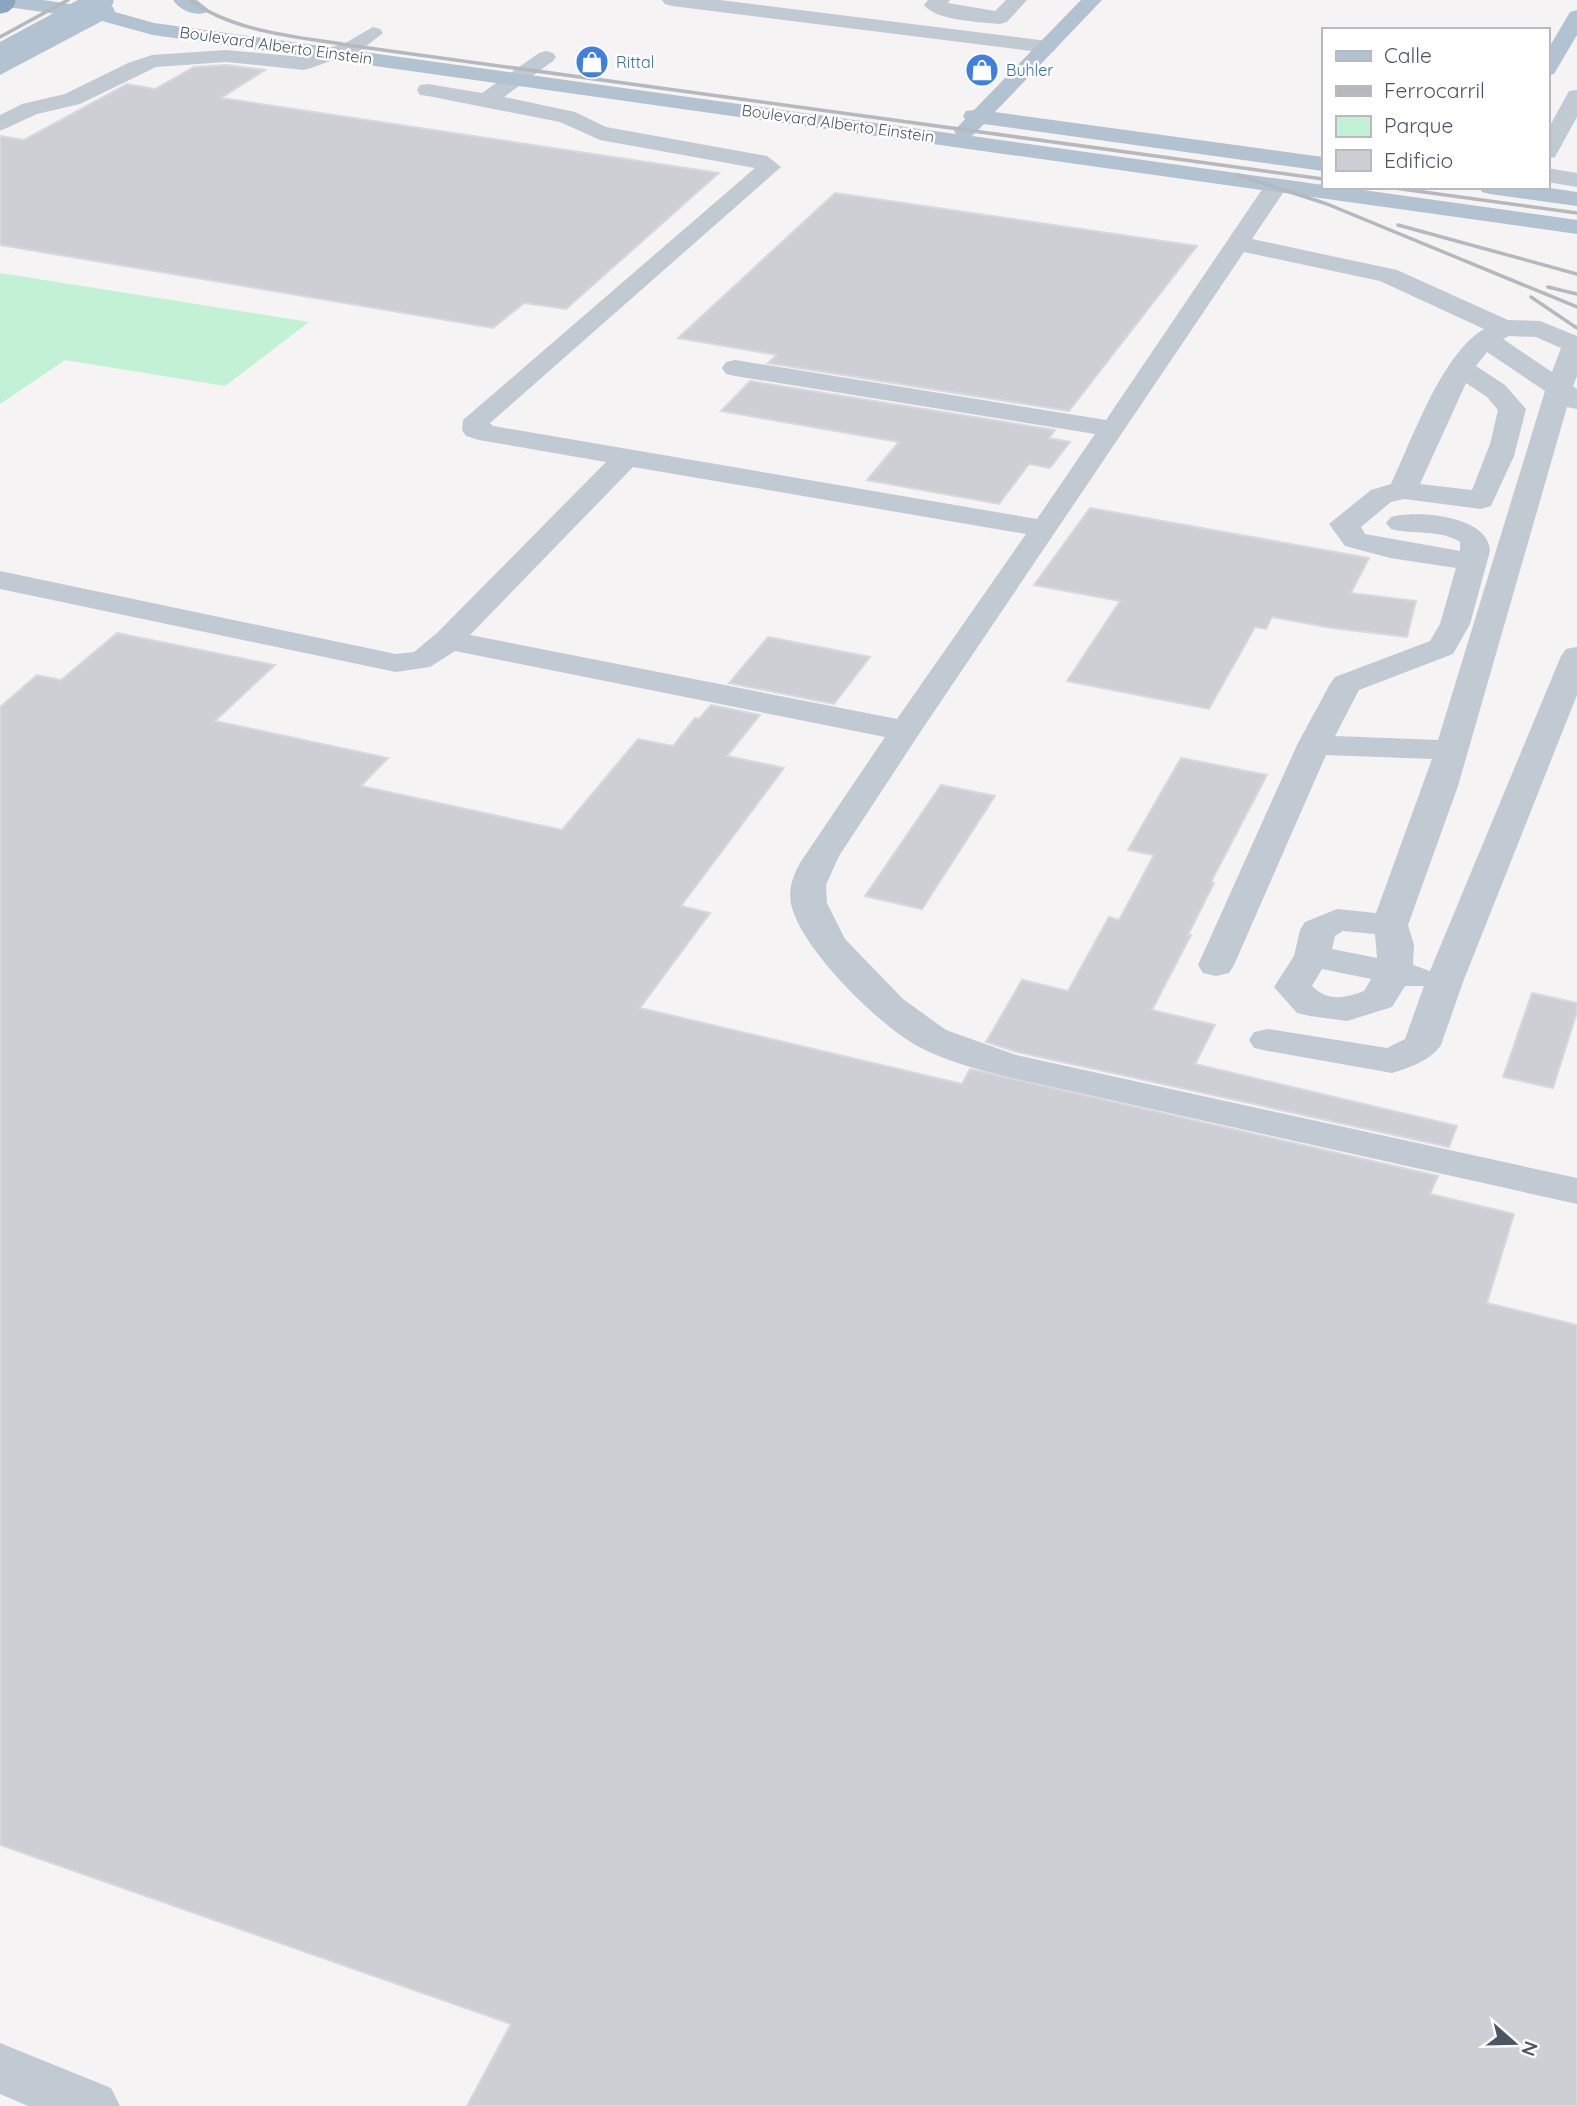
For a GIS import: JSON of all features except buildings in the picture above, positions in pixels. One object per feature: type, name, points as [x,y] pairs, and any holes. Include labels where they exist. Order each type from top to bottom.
[{"type":"main road","points":[[28,0],[102,9]]},
{"type":"main road","points":[[0,55],[125,0]]},
{"type":"main road","points":[[956,140],[1091,0]]},
{"type":"main road","points":[[1,1],[175,14]]},
{"type":"main road","points":[[0,69],[47,44],[102,9]]},
{"type":"main road","points":[[0,11],[45,19],[48,23],[47,44]]},
{"type":"main road","points":[[47,44],[175,14]]},
{"type":"main road","points":[[1549,66],[1577,16]]},
{"type":"main road","name":"Boulevard Alberto Einstein","points":[[346,30],[400,37]]},
{"type":"main road","points":[[519,53],[573,61]]},
{"type":"main road","name":"Boulevard Alberto Einstein","points":[[332,55],[503,87],[956,140],[1275,187],[1577,227]]},
{"type":"main road","name":"Boulevard Alberto Einstein","points":[[952,113],[1322,164]]},
{"type":"main road","points":[[1504,189],[1577,199]]},
{"type":"lane","points":[[672,0],[1047,47]]},
{"type":"lane","points":[[940,0],[934,5],[953,12],[1000,18],[1017,0]]},
{"type":"lane","points":[[175,14],[156,35],[332,55]]},
{"type":"lane","points":[[0,124],[30,109],[72,99],[152,61],[226,56],[304,64],[354,46],[373,33]]},
{"type":"lane","points":[[503,87],[546,57]]},
{"type":"lane","points":[[428,90],[503,87],[556,114],[580,121],[600,133],[759,161],[770,167],[477,420],[476,430],[489,435],[1045,529]]},
{"type":"lane","points":[[1549,148],[1577,96]]},
{"type":"lane","points":[[1549,175],[1577,180]]},
{"type":"lane","points":[[1275,187],[821,858],[808,886],[808,903],[817,923],[841,958],[880,999],[924,1033],[956,1048],[1008,1065],[1577,1191]]},
{"type":"lane","points":[[1238,243],[1388,275],[1494,334],[1571,392]]},
{"type":"lane","points":[[1390,925],[1337,920],[1318,930],[1312,956],[1293,987],[1310,1005],[1347,1010],[1379,999],[1392,974],[1398,944],[1390,925],[1452,750],[1524,508],[1571,392],[1576,345],[1540,329],[1494,334],[1460,367],[1403,490]]},
{"type":"lane","points":[[1460,367],[1496,391],[1512,409],[1509,426],[1480,500]]},
{"type":"lane","points":[[735,368],[1113,429]]},
{"type":"lane","points":[[0,579],[396,663],[410,663],[429,659],[627,457]]},
{"type":"lane","points":[[1216,965],[1314,745],[1346,684],[1442,647],[1455,624],[1473,562],[1395,536],[1355,540],[1344,524],[1357,517],[1381,496],[1403,490],[1524,508]]},
{"type":"lane","points":[[448,640],[905,731]]},
{"type":"lane","points":[[1268,1040],[1392,1061],[1422,1045],[1444,982],[1577,656]]},
{"type":"lane","points":[[1314,745],[1452,750]]},
{"type":"lane","points":[[1312,956],[1392,974],[1444,982]]},
{"type":"lane","points":[[0,2068],[91,2106]]},
{"type":"green space","points":[[0,273],[309,322],[225,386],[65,360],[0,404]]},
{"type":"railway","points":[[0,37],[68,0]]},
{"type":"railway","points":[[190,0],[227,20],[248,27],[312,40],[1322,179]]},
{"type":"railway","points":[[1238,175],[1327,204],[1577,307]]},
{"type":"railway","points":[[1402,189],[1577,213]]},
{"type":"railway","points":[[1398,225],[1577,274]]},
{"type":"railway","points":[[1548,287],[1577,294]]},
{"type":"railway","points":[[1531,297],[1577,328]]},
{"type":"place","name":"Rittal","points":[[592,62]]},
{"type":"place","name":"Buhler","points":[[982,70]]}]
